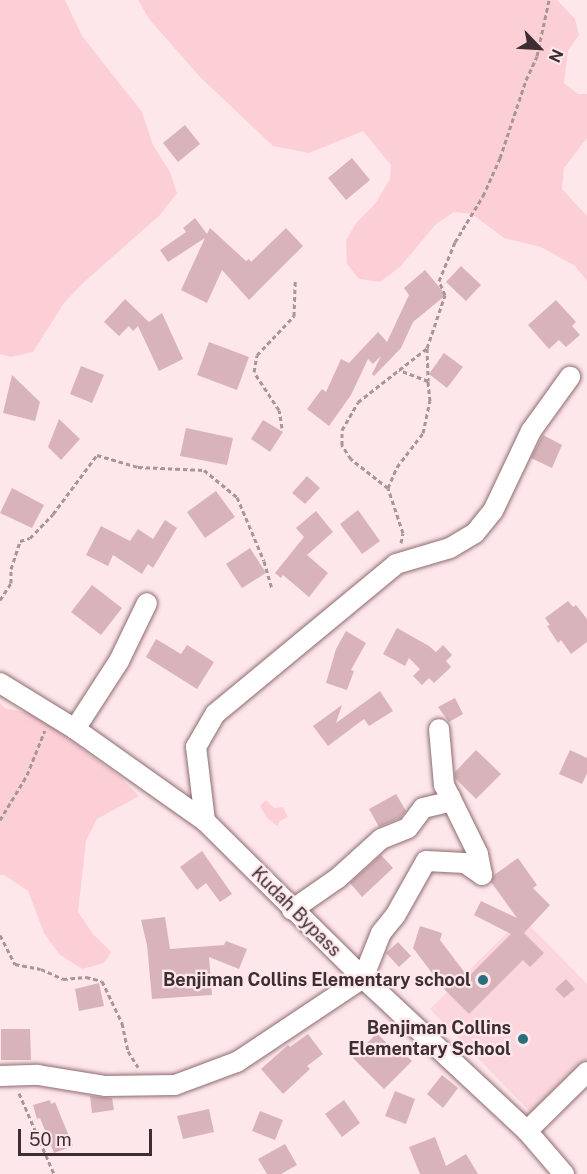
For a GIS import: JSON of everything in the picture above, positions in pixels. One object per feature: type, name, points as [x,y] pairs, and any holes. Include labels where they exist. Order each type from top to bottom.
[{"type":"street","points":[[205,821],[196,747],[214,714],[396,564],[450,548],[475,533],[493,511],[531,431],[570,377]]},
{"type":"street","points":[[75,729],[119,661],[147,603]]},
{"type":"street","name":"Kudah Bypass","points":[[0,683],[75,729],[205,821],[292,910],[527,1131],[564,1174]]},
{"type":"street","points":[[6,1076],[38,1075],[106,1086],[175,1085],[237,1062],[363,978],[381,933],[395,916],[426,861],[465,863],[482,875],[478,854],[444,785],[439,729]]},
{"type":"street","points":[[292,910],[338,878],[381,839],[408,828],[423,808],[445,803],[451,797]]},
{"type":"street","points":[[527,1131],[587,1072]]},
{"type":"path","points":[[388,488],[397,467],[423,432],[430,401],[427,348],[445,295],[439,281],[455,242],[483,196],[500,158],[526,80],[537,56],[549,0]]},
{"type":"path","points":[[282,428],[279,410],[255,372],[257,355],[294,316],[295,281]]},
{"type":"path","points":[[396,564],[402,533],[388,488],[351,459],[342,445],[342,430],[358,402],[427,348]]},
{"type":"path","points":[[399,370],[428,381]]},
{"type":"path","points":[[0,600],[11,584],[11,569],[20,540],[30,538],[53,514],[97,455],[138,467],[204,470],[237,497],[264,561],[272,589]]},
{"type":"path","points":[[0,820],[27,775],[50,714]]},
{"type":"path","points":[[0,935],[15,964],[41,969],[63,979],[86,977],[102,981],[122,1023],[128,1051],[150,1086]]},
{"type":"path","points":[[6,1076],[54,1174]]},
{"type":"shaded area","points":[[0,0],[65,0],[82,36],[142,112],[153,145],[170,172],[177,193],[159,216],[83,283],[64,303],[33,352],[11,357],[0,354]]},
{"type":"shaded area","points":[[138,0],[557,0],[575,19],[579,35],[568,50],[564,83],[578,94],[587,94],[587,138],[564,168],[562,189],[587,216],[587,281],[575,266],[541,247],[504,238],[472,214],[454,212],[436,224],[400,267],[380,282],[359,279],[347,264],[346,240],[357,222],[375,204],[390,179],[391,165],[363,131],[309,153],[273,146],[200,77],[149,19]]},
{"type":"shaded area","points":[[0,703],[5,708],[32,714],[52,727],[120,777],[139,796],[97,819],[86,841],[78,912],[93,934],[111,952],[104,963],[82,969],[59,954],[44,933],[28,891],[4,875],[0,875]]},
{"type":"shaded area","points":[[266,800],[274,808],[283,807],[288,817],[280,821],[277,826],[267,818],[260,806]]},
{"type":"shaded area","name":"Benjiman Collins Elementary School","points":[[522,918],[587,984],[587,1069],[537,1119],[430,1009]]},
{"type":"building","points":[[185,125],[200,144],[178,162],[163,143]]},
{"type":"building","points":[[352,158],[370,180],[346,200],[328,178]]},
{"type":"building","points":[[195,218],[207,234],[210,228],[246,261],[249,259],[251,262],[286,228],[303,246],[249,300],[222,270],[207,303],[181,290],[205,238],[168,262],[160,250],[186,232],[183,228]]},
{"type":"building","points":[[461,266],[481,285],[466,301],[446,282]]},
{"type":"building","points":[[425,270],[446,295],[413,322],[401,348],[374,376],[372,374],[381,356],[373,364],[368,359],[351,395],[329,426],[307,409],[322,389],[326,392],[341,359],[349,363],[378,332],[387,342],[409,295],[404,288]]},
{"type":"building","points":[[125,299],[149,322],[162,313],[183,359],[159,371],[138,326],[133,331],[129,326],[119,336],[104,322]]},
{"type":"building","points":[[556,300],[576,322],[572,326],[580,335],[566,347],[559,340],[549,349],[528,325]]},
{"type":"building","points":[[209,342],[249,357],[237,390],[197,375]]},
{"type":"building","points":[[444,353],[463,367],[447,388],[429,374]]},
{"type":"building","points":[[81,366],[104,375],[92,403],[70,394]]},
{"type":"building","points":[[12,375],[40,402],[35,421],[3,413]]},
{"type":"building","points":[[59,419],[80,439],[61,460],[48,447]]},
{"type":"building","points":[[263,420],[283,432],[270,452],[251,439]]},
{"type":"building","points":[[186,428],[233,438],[227,465],[180,456]]},
{"type":"building","points":[[543,435],[562,445],[552,468],[531,458]]},
{"type":"building","points":[[307,476],[320,488],[305,504],[292,493]]},
{"type":"building","points":[[12,488],[44,505],[32,528],[0,513]]},
{"type":"building","points":[[216,491],[235,517],[205,538],[187,512]]},
{"type":"building","points":[[358,510],[380,541],[362,554],[340,524]]},
{"type":"building","points":[[316,511],[333,532],[307,555],[328,573],[309,597],[283,575],[281,578],[275,573],[304,537],[296,528]]},
{"type":"building","points":[[165,520],[177,528],[153,568],[148,564],[142,574],[113,555],[108,566],[86,555],[101,526],[130,541],[138,529],[153,539]]},
{"type":"building","points":[[250,548],[266,573],[242,588],[226,564]]},
{"type":"building","points":[[92,585],[122,608],[101,635],[71,612]]},
{"type":"building","points":[[568,601],[573,607],[576,605],[587,619],[587,642],[571,654],[561,640],[558,643],[547,626],[550,625],[545,618]]},
{"type":"building","points":[[397,628],[436,652],[443,645],[452,655],[446,661],[451,667],[434,683],[429,678],[422,685],[413,676],[420,669],[409,658],[405,666],[383,654]]},
{"type":"building","points":[[346,631],[366,643],[351,670],[354,671],[347,690],[326,683],[336,649]]},
{"type":"building","points":[[156,639],[181,654],[187,645],[214,662],[197,689],[146,657]]},
{"type":"building","points":[[380,691],[393,711],[369,726],[364,719],[328,746],[313,726],[342,705],[336,723]]},
{"type":"building","points":[[455,698],[463,714],[449,722],[438,707]]},
{"type":"building","points":[[476,750],[501,774],[476,799],[455,778],[455,772]]},
{"type":"building","points":[[570,750],[587,758],[587,773],[582,784],[559,774]]},
{"type":"building","points":[[396,794],[406,811],[400,818],[379,827],[369,809]]},
{"type":"building","points":[[202,851],[232,894],[220,902],[206,883],[197,890],[180,867]]},
{"type":"building","points":[[381,855],[393,868],[362,897],[350,883]]},
{"type":"building","points":[[518,858],[537,885],[533,888],[550,905],[524,933],[544,953],[530,967],[523,960],[469,1014],[445,990],[413,948],[420,926],[442,933],[440,940],[468,977],[511,934],[474,915],[481,901],[517,918],[491,882],[494,875]]},
{"type":"building","points":[[165,917],[170,949],[224,945],[226,941],[247,949],[239,969],[209,957],[212,995],[152,999],[147,945],[141,920]]},
{"type":"building","points":[[398,942],[411,956],[399,967],[386,953]]},
{"type":"building","points":[[566,979],[575,989],[564,998],[555,989]]},
{"type":"building","points":[[99,983],[104,1006],[79,1011],[75,989]]},
{"type":"building","points":[[1,1029],[30,1029],[31,1060],[1,1060]]},
{"type":"building","points":[[377,1033],[391,1048],[395,1044],[412,1061],[384,1089],[353,1058]]},
{"type":"building","points":[[308,1034],[323,1054],[307,1066],[310,1069],[283,1094],[261,1069],[288,1045],[290,1047]]},
{"type":"building","points":[[442,1075],[458,1088],[443,1108],[427,1094]]},
{"type":"building","points":[[395,1091],[415,1099],[406,1124],[385,1116]]},
{"type":"building","points":[[90,1096],[112,1098],[114,1110],[92,1113]]},
{"type":"building","points":[[50,1100],[51,1104],[55,1102],[73,1146],[54,1153],[40,1118],[37,1119],[33,1105]]},
{"type":"building","points":[[344,1100],[360,1123],[342,1137],[325,1114]]},
{"type":"building","points":[[209,1109],[214,1132],[183,1139],[177,1116]]},
{"type":"building","points":[[260,1111],[283,1120],[275,1140],[252,1131]]},
{"type":"building","points":[[435,1137],[446,1166],[466,1154],[478,1174],[420,1174],[409,1147]]},
{"type":"building","points":[[285,1144],[297,1165],[281,1174],[267,1174],[258,1159]]},
{"type":"place","name":"Benjiman Collins Elementary school","points":[[483,980]]},
{"type":"place","name":"Benjiman Collins Elementary School","points":[[523,1039]]}]
